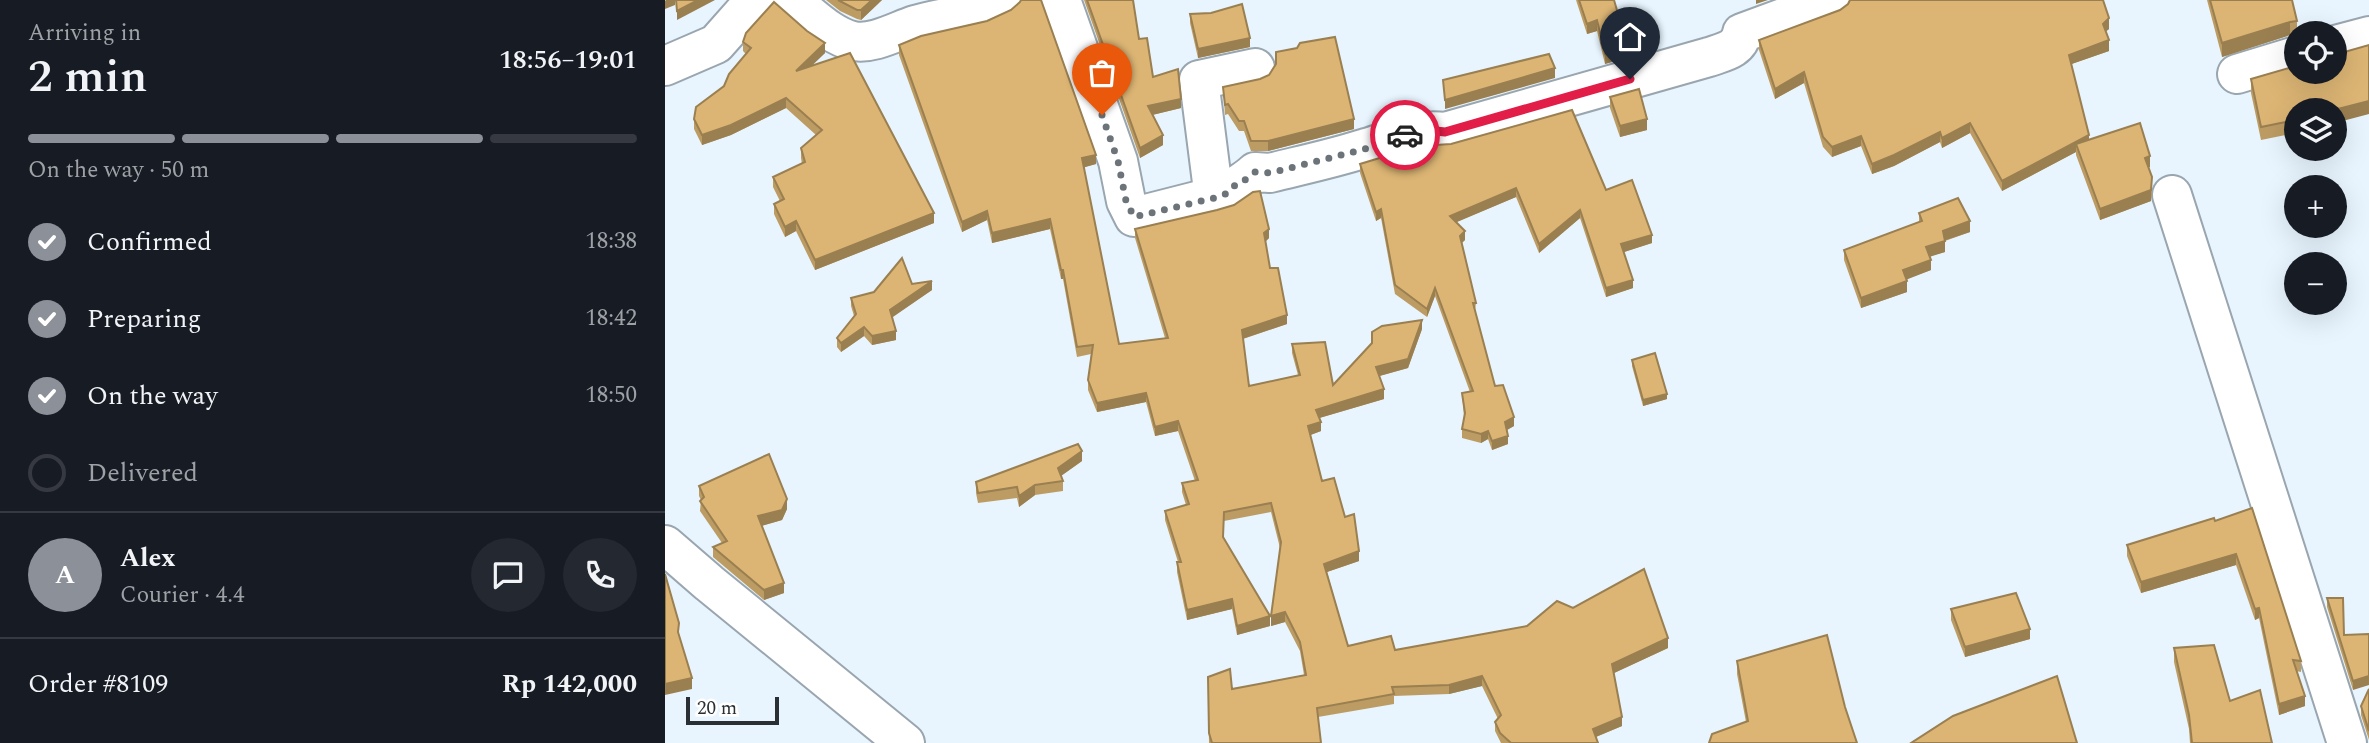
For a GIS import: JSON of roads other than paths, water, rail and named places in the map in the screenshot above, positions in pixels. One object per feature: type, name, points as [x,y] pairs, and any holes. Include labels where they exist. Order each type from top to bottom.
[{"type":"street","points":[[666,60],[716,44],[755,0]]},
{"type":"street","points":[[791,0],[839,37],[857,42],[982,10],[1002,0]]},
{"type":"street","points":[[1061,0],[1118,161],[1126,201],[1134,217],[1228,193],[1237,183],[1255,172],[1270,173],[1365,149],[1411,133],[1427,130],[1445,132],[1709,57],[1738,45],[1742,33],[1832,0]]},
{"type":"street","points":[[2347,42],[2369,36]]},
{"type":"street","points":[[2237,74],[2284,60]]},
{"type":"street","points":[[1214,198],[1199,80],[1255,68]]},
{"type":"street","points":[[2172,195],[2347,743]]},
{"type":"street","points":[[665,545],[905,743]]}]
